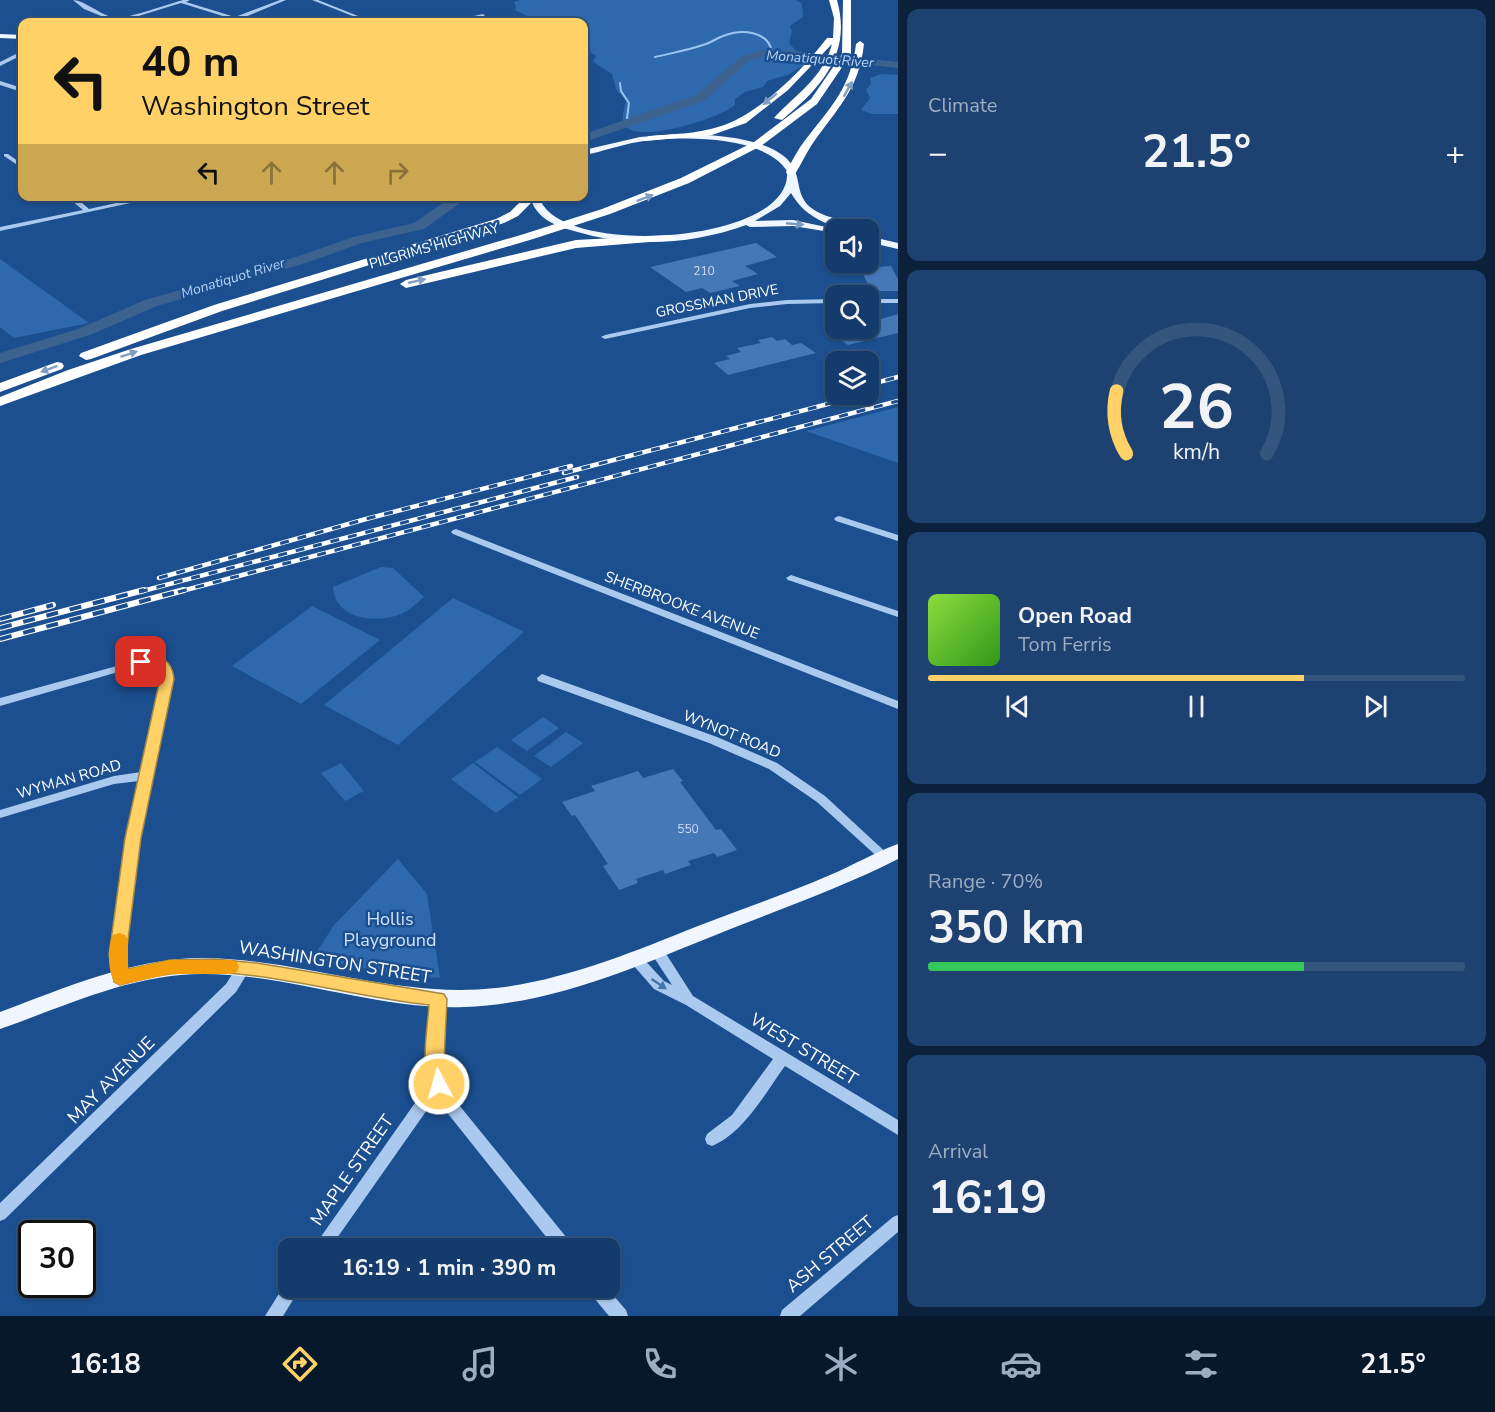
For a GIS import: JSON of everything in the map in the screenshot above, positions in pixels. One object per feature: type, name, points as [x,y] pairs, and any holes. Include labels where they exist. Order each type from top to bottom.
[{"type":"highway","name":"PILGRIMS HIGHWAY","points":[[0,388],[84,356],[577,211],[652,185],[725,152],[797,103],[812,88],[832,58],[839,32],[833,0]]},
{"type":"highway","name":"PILGRIMS HIGHWAY","points":[[0,402],[89,367],[197,333],[590,217],[676,186],[740,156],[801,116],[821,98],[853,60],[854,33],[847,0]]},
{"type":"highway","points":[[649,139],[710,132],[735,125],[815,62],[833,35],[837,14]]},
{"type":"highway","points":[[792,176],[806,146],[848,92],[858,32],[851,14]]},
{"type":"highway","points":[[84,356],[204,313],[500,220],[514,214],[528,201]]},
{"type":"highway","points":[[197,333],[570,244],[670,238]]},
{"type":"main road","points":[[0,36],[18,37]]},
{"type":"main road","points":[[588,147],[649,139],[694,137],[735,141],[775,155],[784,161],[792,176],[797,200],[808,210],[826,219]]},
{"type":"main road","points":[[588,152],[624,142]]},
{"type":"main road","points":[[720,230],[750,220],[770,210],[785,195],[792,176]]},
{"type":"main road","points":[[535,201],[544,214],[558,223],[578,230],[625,238],[670,238],[772,222],[825,228]]},
{"type":"main road","points":[[879,234],[898,239]]},
{"type":"main road","points":[[879,241],[898,246]]},
{"type":"main road","name":"WASHINGTON STREET","points":[[0,1021],[120,977],[146,970],[184,966],[243,969],[393,994],[438,999],[485,997],[531,990],[607,969],[850,874],[892,854]]},
{"type":"street","points":[[75,0],[110,18]]},
{"type":"street","points":[[127,18],[188,0]]},
{"type":"street","points":[[238,18],[284,0]]},
{"type":"street","points":[[314,0],[361,18]]},
{"type":"street","points":[[180,2],[232,18]]},
{"type":"street","points":[[468,18],[483,15]]},
{"type":"street","points":[[0,64],[18,55]]},
{"type":"street","points":[[0,83],[18,89]]},
{"type":"street","points":[[6,155],[18,163]]},
{"type":"street","points":[[75,201],[88,211]]},
{"type":"street","points":[[0,229],[137,201]]},
{"type":"street","name":"GROSSMAN DRIVE","points":[[605,337],[765,304],[825,301]]},
{"type":"street","points":[[879,301],[898,301]]},
{"type":"street","points":[[839,519],[898,538]]},
{"type":"street","name":"SHERBROOKE AVENUE","points":[[456,532],[898,705]]},
{"type":"street","points":[[791,578],[898,614]]},
{"type":"street","points":[[0,702],[146,661],[156,661],[162,664],[167,679],[133,838],[121,920],[118,955],[120,977]]},
{"type":"street","name":"WYNOT ROAD","points":[[542,678],[713,740],[774,766],[822,798],[892,854]]},
{"type":"street","name":"WYMAN ROAD","points":[[0,814],[114,780],[146,776]]},
{"type":"street","name":"WEST STREET","points":[[656,950],[683,993],[691,1001]]},
{"type":"street","name":"WEST STREET","points":[[634,958],[659,985],[691,1001],[898,1128]]},
{"type":"street","name":"MAY AVENUE","points":[[0,1214],[231,988],[243,969]]},
{"type":"street","points":[[438,999],[435,1062],[436,1077],[441,1091],[557,1238]]},
{"type":"street","points":[[712,1139],[737,1120],[783,1057]]},
{"type":"street","name":"MAPLE STREET","points":[[328,1238],[422,1105],[430,1096],[441,1091]]},
{"type":"street","name":"ASH STREET","points":[[788,1316],[898,1222]]},
{"type":"street","points":[[273,1316],[285,1298]]},
{"type":"street","points":[[605,1298],[620,1316]]},
{"type":"green space","points":[[520,0],[796,0],[802,4],[803,17],[790,26],[792,31],[789,43],[807,63],[790,74],[767,81],[763,87],[745,92],[735,99],[735,105],[714,116],[681,127],[647,132],[634,131],[626,127],[623,122],[626,101],[616,89],[612,74],[595,63],[593,61],[596,56],[588,51],[588,18],[531,18],[515,10],[514,2]]},
{"type":"green space","points":[[881,74],[898,75],[898,114],[872,114],[861,110],[870,98],[866,90],[871,84],[870,78]]},
{"type":"green space","points":[[0,259],[89,323],[14,338],[0,327]]},
{"type":"green space","points":[[898,407],[898,463],[806,431]]},
{"type":"green space","points":[[381,567],[393,568],[424,597],[404,612],[381,619],[359,617],[341,607],[333,587]]},
{"type":"green space","points":[[453,598],[524,632],[398,745],[324,705]]},
{"type":"green space","points":[[312,606],[380,640],[301,704],[232,666]]},
{"type":"green space","points":[[543,717],[559,728],[527,751],[511,740]]},
{"type":"green space","points":[[566,732],[583,743],[551,767],[534,756]]},
{"type":"green space","points":[[497,747],[542,779],[520,795],[475,762]]},
{"type":"green space","points":[[341,763],[364,791],[345,801],[321,773]]},
{"type":"green space","points":[[473,763],[518,797],[496,813],[451,779]]},
{"type":"green space","name":"Hollis Playground","points":[[398,859],[427,894],[440,978],[399,975],[316,959],[314,956],[334,925]]},
{"type":"building","points":[[756,243],[777,257],[745,266],[758,274],[732,281],[740,286],[710,293],[702,288],[686,292],[650,267]]},
{"type":"building","points":[[891,266],[898,279],[898,291],[879,291],[879,285],[868,285],[864,273],[879,273],[879,267]]},
{"type":"building","points":[[898,314],[898,333],[879,338],[879,318]]},
{"type":"building","points":[[772,337],[777,341],[785,339],[792,345],[801,343],[816,353],[728,375],[714,363],[730,359],[726,356],[741,352],[737,348],[761,343],[758,340]]},
{"type":"building","points":[[839,339],[873,339],[848,345]]},
{"type":"building","points":[[673,769],[716,830],[721,829],[737,850],[717,857],[714,853],[688,861],[691,865],[665,874],[663,870],[636,879],[638,883],[619,890],[603,866],[608,864],[575,815],[572,816],[562,802],[595,791],[591,786],[638,771],[643,778]]},
{"type":"waterway","points":[[655,57],[687,50],[738,32],[760,36],[770,45],[772,53]]},
{"type":"waterway","name":"Monatiquot River","points":[[588,137],[700,98],[745,59],[762,53],[797,54],[898,65]]},
{"type":"waterway","points":[[620,83],[621,91],[629,103],[627,118],[630,123]]},
{"type":"waterway","name":"Monatiquot River","points":[[0,358],[84,332],[151,303],[301,260],[358,240],[419,226],[456,201]]},
{"type":"railway","points":[[879,382],[898,377]]},
{"type":"railway","points":[[178,592],[898,401]]},
{"type":"railway","points":[[564,473],[825,405]]},
{"type":"railway","points":[[159,578],[366,519],[571,466]]},
{"type":"railway","points":[[139,592],[577,477]]},
{"type":"railway","points":[[0,628],[144,590]]},
{"type":"railway","points":[[0,639],[184,590]]},
{"type":"railway","points":[[0,619],[53,605]]},
{"type":"slow traffic","points":[[119,940],[120,977],[170,967],[231,967]]},
{"type":"route","points":[[141,662],[152,660],[159,662],[166,671],[167,679],[133,838],[121,920],[118,955],[120,977],[170,967],[215,966],[257,970],[393,994],[438,999],[435,1062],[439,1084]]}]
